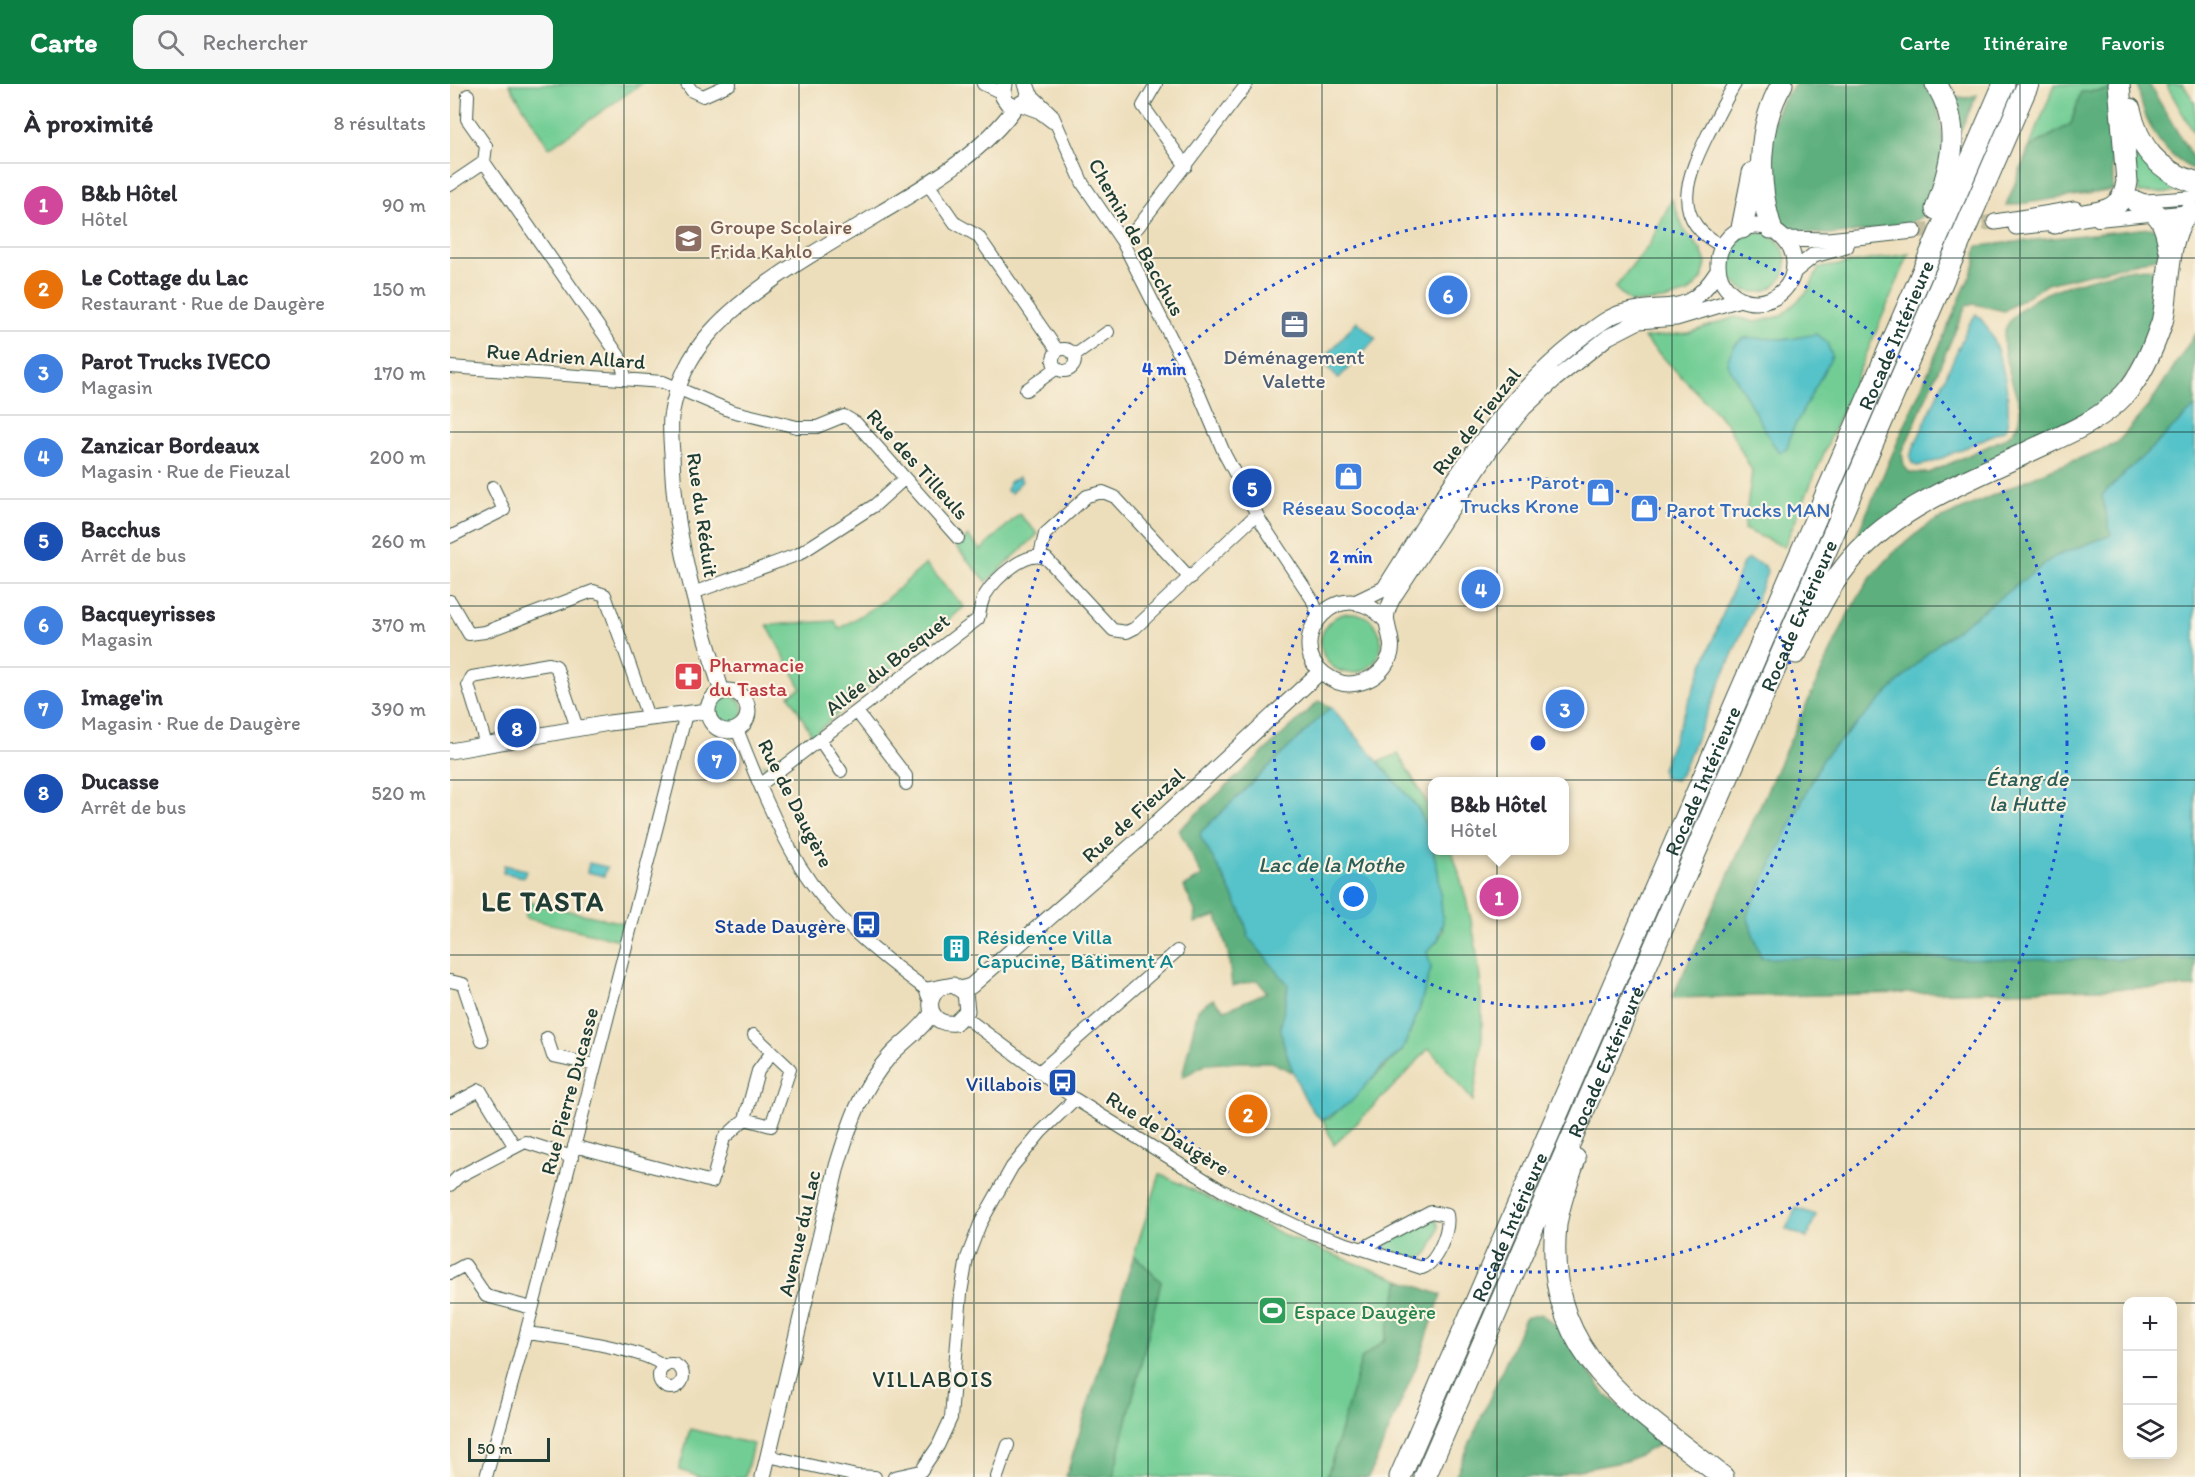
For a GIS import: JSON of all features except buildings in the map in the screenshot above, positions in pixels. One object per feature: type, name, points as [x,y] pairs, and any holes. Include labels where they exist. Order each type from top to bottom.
[{"type":"highway","points":[[1742,228],[1752,185],[1756,123],[1767,84]]},
{"type":"highway","points":[[1778,234],[1764,200],[1764,140],[1766,119],[1782,84]]},
{"type":"highway","points":[[1919,280],[1918,252],[1947,178],[1953,148],[1950,112],[1936,84]]},
{"type":"highway","name":"Rocade Intérieure","points":[[1400,1477],[2004,84]]},
{"type":"highway","name":"Rocade Extérieure","points":[[1425,1477],[2028,84]]},
{"type":"highway","points":[[2119,84],[2128,203]]},
{"type":"highway","points":[[2125,84],[2134,128],[2143,145],[2164,168],[2195,182]]},
{"type":"highway","points":[[2055,224],[2065,218],[2104,212],[2128,203],[2157,214],[2166,227],[2171,261]]},
{"type":"highway","points":[[1697,849],[1826,594],[1846,565],[1874,536],[1912,508],[2091,423],[2126,393],[2151,351],[2162,322],[2177,226],[2194,206]]},
{"type":"highway","points":[[1619,1027],[1560,1208],[1554,1260],[1558,1289],[1575,1337],[1598,1372],[1611,1386],[1723,1477]]},
{"type":"street","points":[[687,84],[692,91],[703,96],[730,84]]},
{"type":"street","points":[[983,84],[1015,95]]},
{"type":"street","points":[[1156,84],[1143,106],[1186,166]]},
{"type":"street","points":[[1122,241],[1138,227],[1247,84]]},
{"type":"street","points":[[1722,246],[1698,226],[1688,208],[1685,192],[1690,171],[1735,84]]},
{"type":"street","points":[[468,95],[467,119],[486,146],[484,162],[619,356],[626,379]]},
{"type":"street","name":"Chemin de Bacchus","points":[[1015,95],[1046,107],[1083,184],[1122,241],[1197,389],[1225,455],[1257,514],[1312,599],[1319,617]]},
{"type":"street","name":"Rue du Réduit","points":[[722,692],[693,593],[672,478],[671,418],[677,389],[697,351],[711,332],[733,310],[774,280],[928,184],[962,160],[989,135],[1015,95]]},
{"type":"street","points":[[450,184],[484,162]]},
{"type":"street","points":[[928,184],[955,223],[978,236],[1058,351]]},
{"type":"street","points":[[2128,203],[2194,206],[2157,214],[2055,224],[1993,225],[2128,203]]},
{"type":"street","points":[[1778,234],[1793,254],[1793,272],[1785,289],[1769,300],[1749,302],[1740,299],[1726,288],[1718,271],[1722,246],[1727,238],[1742,228],[1762,226],[1778,234],[1828,240],[1913,234],[1828,250],[1814,255],[1793,272]]},
{"type":"street","name":"Rue de Fieuzal","points":[[1319,617],[1336,604],[1357,602],[1384,589],[1482,439],[1514,400],[1545,368],[1578,341],[1621,313],[1675,308],[1695,299],[1705,292],[1718,271]]},
{"type":"street","name":"Rue de Fieuzal","points":[[966,1004],[1136,842],[1321,671],[1332,680],[1345,684],[1358,684],[1371,679],[1389,659],[1392,638],[1387,622],[1394,596],[1460,492],[1524,408],[1554,380],[1608,337],[1639,321],[1676,318],[1740,299]]},
{"type":"street","points":[[1058,351],[1053,359],[1057,368],[1062,370],[1071,368],[1074,356],[1108,332]]},
{"type":"street","points":[[1058,351],[1067,350],[1074,356]]},
{"type":"street","name":"Rue Adrien Allard","points":[[450,367],[663,382],[677,389]]},
{"type":"street","points":[[1026,390],[1057,368]]},
{"type":"street","name":"Rue des Tilleuls","points":[[677,389],[731,411],[797,427],[817,427],[835,417],[850,418],[958,538]]},
{"type":"street","points":[[693,593],[799,554],[875,505],[904,479]]},
{"type":"street","points":[[450,537],[504,510],[494,487]]},
{"type":"street","points":[[1190,578],[1115,497],[1103,492],[1091,494],[1045,534],[1040,555],[1053,564],[1113,630],[1120,632],[1135,628],[1190,578],[1257,514]]},
{"type":"street","name":"Allée du Bosquet","points":[[760,784],[978,619],[984,596],[1024,558],[1040,555]]},
{"type":"street","points":[[450,601],[469,634],[484,632],[593,591],[600,591],[605,595],[648,717]]},
{"type":"street","points":[[1357,602],[1369,605],[1387,622]]},
{"type":"street","points":[[1319,617],[1313,627],[1310,651],[1321,671]]},
{"type":"street","points":[[486,744],[468,685],[472,677],[549,664],[556,666],[578,728]]},
{"type":"street","points":[[722,692],[735,693],[745,701],[748,707],[746,720],[737,729],[720,730],[712,722],[708,711],[712,699],[722,692]]},
{"type":"street","points":[[450,751],[648,717],[708,711]]},
{"type":"street","points":[[857,712],[906,776],[906,784]]},
{"type":"street","name":"Rue Pierre Ducasse","points":[[486,1477],[526,1333],[686,714]]},
{"type":"street","name":"Rue de Daugère","points":[[737,729],[760,784],[800,866],[842,919],[932,1006]]},
{"type":"street","name":"Allée du Bosquet","points":[[820,740],[841,771]]},
{"type":"street","points":[[1038,1072],[1177,951]]},
{"type":"street","points":[[450,981],[463,984],[482,1041]]},
{"type":"street","points":[[953,985],[966,1004],[950,1023],[932,1006],[953,985]]},
{"type":"street","name":"Rue de Daugère","points":[[966,1004],[1038,1072],[1075,1099],[1223,1191],[1309,1232],[1422,1268],[1426,1266],[1446,1231],[1447,1215],[1431,1212],[1363,1248]]},
{"type":"street","name":"Avenue du Lac","points":[[763,1477],[837,1166],[848,1129],[873,1078],[932,1006]]},
{"type":"street","points":[[745,1119],[771,1125],[790,1069],[754,1035]]},
{"type":"street","points":[[547,1038],[553,1056],[596,1065]]},
{"type":"street","points":[[450,1185],[458,1177],[525,1142],[712,1182],[724,1138],[745,1119],[758,1071],[772,1052]]},
{"type":"street","points":[[450,1106],[480,1090],[515,1147]]},
{"type":"street","points":[[894,1477],[921,1471],[938,1446],[951,1418],[961,1293],[967,1258],[980,1224],[1012,1167],[1041,1132],[1075,1099]]},
{"type":"street","points":[[450,1273],[465,1265],[486,1296],[532,1308]]},
{"type":"street","points":[[526,1333],[574,1339],[625,1351],[660,1362],[664,1367]]},
{"type":"street","points":[[997,1477],[1008,1445]]},
{"type":"street","points":[[768,1456],[875,1477]]},
{"type":"green space","points":[[509,84],[641,84],[549,148]]},
{"type":"green space","points":[[1796,84],[1926,84],[1936,98],[1945,150],[1922,217],[1909,224],[1841,234],[1807,233],[1792,229],[1779,221],[1771,168],[1772,131],[1784,97]]},
{"type":"green space","points":[[2055,84],[2111,84],[2111,90],[2081,92],[2071,124],[2029,148]]},
{"type":"green space","points":[[2138,84],[2149,84],[2195,162],[2195,170],[2173,156],[2155,135],[2144,110]]},
{"type":"green space","points":[[2166,84],[2183,84],[2195,103],[2195,135]]},
{"type":"green space","points":[[2111,90],[2113,190],[2006,206],[2029,148],[2071,124],[2081,92]]},
{"type":"green space","points":[[1977,95],[1960,131],[1954,96],[1965,98]]},
{"type":"green space","points":[[2130,137],[2195,192],[2139,193]]},
{"type":"green space","points":[[1672,199],[1684,230],[1701,250],[1706,263],[1702,279],[1688,293],[1664,300],[1631,303],[1615,288],[1649,245]]},
{"type":"green space","points":[[2159,227],[2160,257],[2047,284],[2004,311],[1974,304],[1966,306],[1902,453],[1904,466],[1910,473],[1929,473],[2006,438],[2016,428],[2020,406],[2008,368],[2004,338],[2010,321],[2028,304],[2060,288],[2129,270],[2153,269],[2161,282],[2145,350],[2107,404],[1851,549],[1976,262],[1975,254],[1978,246]]},
{"type":"green space","points":[[1750,232],[1762,232],[1778,240],[1784,250],[1786,262],[1784,274],[1778,284],[1762,292],[1750,292],[1734,284],[1726,268],[1726,256],[1734,240]]},
{"type":"green space","points":[[1909,254],[1784,547],[1744,529],[1752,471],[1727,424],[1644,338],[1688,333],[1735,317],[1756,322],[1781,316],[1807,292],[1819,268]]},
{"type":"green space","points":[[2195,334],[2195,407],[2102,495],[2111,535],[2054,557],[1934,647],[1823,758],[1747,915],[1761,958],[2195,959],[2195,987],[1672,998],[1848,614],[1869,580],[1895,551],[1929,524],[2047,471],[2116,444],[2150,404]]},
{"type":"green space","points":[[1019,514],[1038,534],[987,582],[956,547],[968,536],[981,550]]},
{"type":"green space","points":[[926,564],[964,607],[767,774],[763,764],[769,765],[811,733],[789,695],[801,688],[767,625],[835,621],[839,629],[884,601]]},
{"type":"green space","points":[[1351,613],[1363,615],[1376,626],[1381,643],[1379,655],[1368,668],[1351,673],[1339,671],[1326,660],[1321,643],[1323,631],[1334,618]]},
{"type":"green space","points":[[729,696],[739,700],[743,710],[739,720],[729,724],[719,720],[715,710],[719,700]]},
{"type":"green space","points":[[1319,701],[1331,707],[1201,832],[1243,916],[1249,938],[1288,984],[1281,1028],[1285,1050],[1295,1073],[1271,1062],[1240,1062],[1207,1064],[1182,1077],[1198,1009],[1213,999],[1225,1010],[1267,992],[1257,980],[1232,986],[1228,952],[1217,916],[1194,923],[1195,911],[1184,887],[1202,876],[1179,830]]},
{"type":"green space","points":[[1398,754],[1428,804],[1428,840],[1418,808],[1378,762]]},
{"type":"green space","points":[[1433,855],[1453,855],[1475,940],[1481,985],[1482,1032],[1473,1101],[1429,1048],[1334,1145],[1323,1120],[1330,1118],[1402,1051],[1419,1010],[1431,968],[1426,952],[1443,931],[1438,871]]},
{"type":"green space","points":[[528,902],[624,923],[620,940],[525,918]]},
{"type":"green space","name":"Espace Daugère","points":[[1160,1174],[1290,1238],[1400,1280],[1385,1340],[1362,1358],[1327,1477],[1113,1477],[1161,1282],[1134,1255]]},
{"type":"green space","points":[[1428,1218],[1436,1219],[1439,1227],[1435,1240],[1426,1255],[1415,1259],[1386,1251],[1385,1245],[1388,1242]]},
{"type":"green space","points":[[1134,1255],[1161,1282],[1113,1477],[1066,1477]]},
{"type":"green space","points":[[1400,1280],[1441,1295],[1419,1360],[1369,1477],[1327,1477],[1362,1358],[1385,1340]]},
{"type":"green space","points":[[1541,1314],[1557,1326],[1604,1393],[1662,1443],[1627,1461],[1569,1472],[1556,1477],[1455,1477],[1525,1318]]},
{"type":"green space","points":[[690,1429],[753,1444],[745,1477],[700,1477],[679,1470]]},
{"type":"water","points":[[1976,314],[1992,336],[2003,368],[2008,402],[2006,429],[1931,463],[1917,466],[1912,463],[1910,456],[1969,324]]},
{"type":"water","points":[[1357,321],[1376,339],[1338,379],[1322,361]]},
{"type":"water","points":[[1816,334],[1827,343],[1832,356],[1792,431],[1787,449],[1780,452],[1773,444],[1727,363],[1728,359],[1735,345],[1745,338],[1790,339]]},
{"type":"water","name":"Étang de la Hutte","points":[[2195,407],[2195,959],[1761,958],[1747,915],[1823,758],[1934,647],[2054,557],[2111,535],[2102,495]]},
{"type":"water","points":[[1019,477],[1022,481],[1011,493],[1007,491],[1009,482]]},
{"type":"water","points":[[1748,559],[1765,566],[1767,571],[1765,578],[1681,774],[1676,780],[1663,778],[1662,769],[1743,563]]},
{"type":"water","name":"Lac de la Mothe","points":[[1331,707],[1418,808],[1428,830],[1428,855],[1434,855],[1438,871],[1443,922],[1438,940],[1427,952],[1431,968],[1419,1010],[1402,1051],[1383,1066],[1351,1102],[1323,1120],[1309,1106],[1290,1064],[1282,1038],[1281,1024],[1288,984],[1249,938],[1243,916],[1200,836],[1201,832]]},
{"type":"water","points":[[589,863],[607,867],[604,876],[587,872]]},
{"type":"water","points":[[504,865],[526,870],[524,877],[503,873]]},
{"type":"water","points":[[1796,1208],[1816,1215],[1807,1238],[1786,1229]]},
{"type":"tunnel","points":[[1914,231],[1995,222]]},
{"type":"place","name":"Groupe Scolaire Frida Kahlo","points":[[689,238]]},
{"type":"place","name":"Bacqueyrisses","points":[[1448,295]]},
{"type":"place","name":"Déménagement Valette","points":[[1294,325]]},
{"type":"place","name":"Réseau Socoda","points":[[1349,476]]},
{"type":"place","name":"Bacchus","points":[[1252,488]]},
{"type":"place","name":"Parot Trucks Krone","points":[[1600,493]]},
{"type":"place","name":"Parot Trucks MAN","points":[[1645,509]]},
{"type":"place","name":"Zanzicar Bordeaux","points":[[1481,589]]},
{"type":"place","name":"Pharmacie du Tasta","points":[[688,676]]},
{"type":"place","name":"Parot Trucks IVECO","points":[[1565,709]]},
{"type":"place","name":"Ducasse","points":[[517,728]]},
{"type":"place","name":"Image'in","points":[[717,760]]},
{"type":"place","name":"B&b Hôtel","points":[[1499,897]]},
{"type":"place","name":"Stade Daugère","points":[[867,925]]},
{"type":"place","name":"Résidence Villa Capucine, Bâtiment A","points":[[956,948]]},
{"type":"place","name":"Villabois","points":[[1063,1083]]},
{"type":"place","name":"Le Cottage du Lac","points":[[1248,1114]]},
{"type":"place","name":"Espace Daugère","points":[[1273,1311]]},
{"type":"district","name":"LE TASTA","points":[[543,901]]},
{"type":"district","name":"VILLABOIS","points":[[933,1379]]}]
